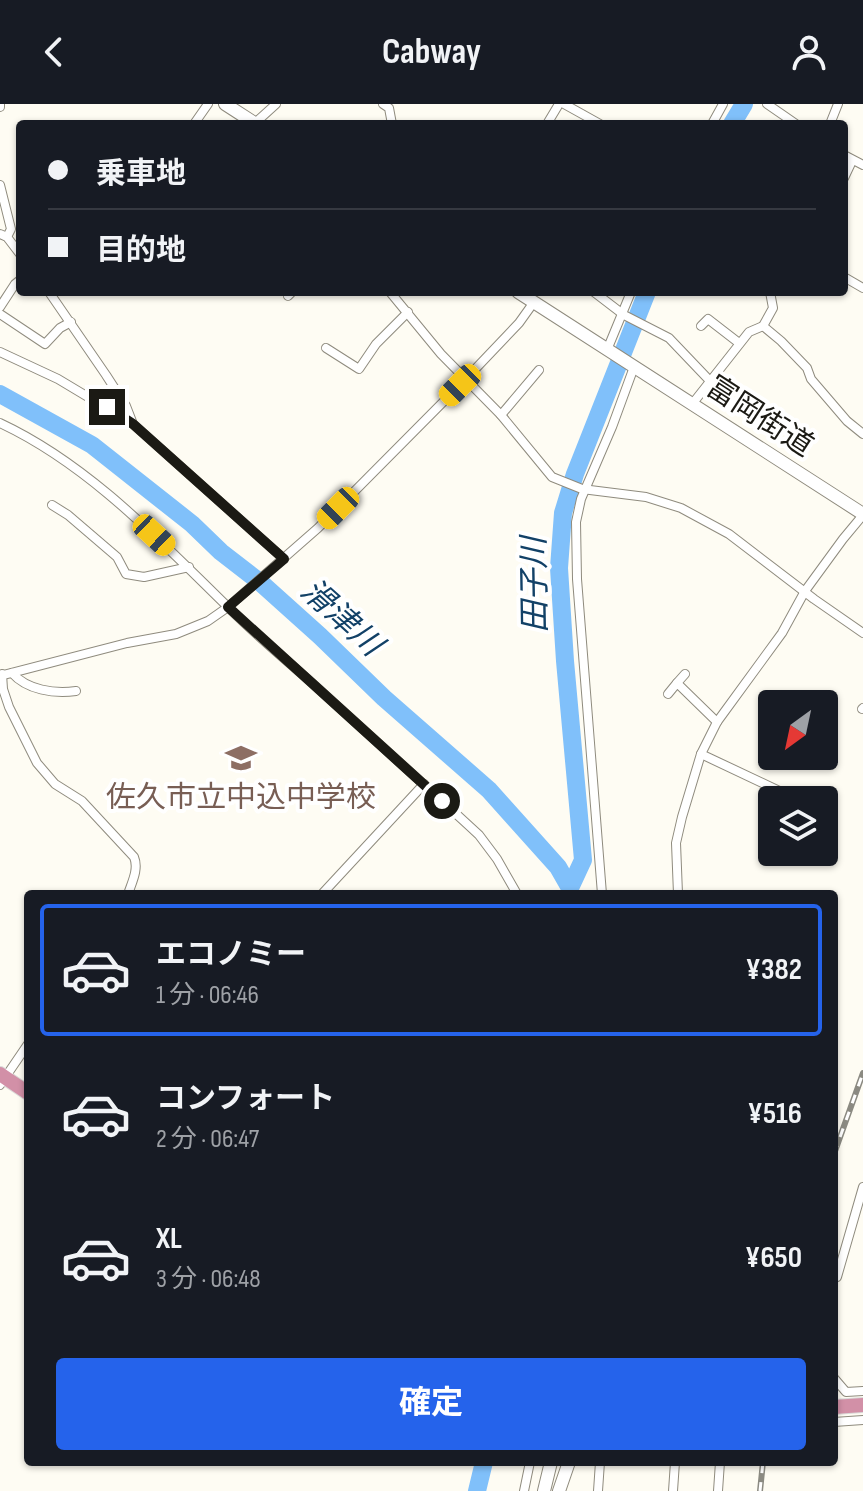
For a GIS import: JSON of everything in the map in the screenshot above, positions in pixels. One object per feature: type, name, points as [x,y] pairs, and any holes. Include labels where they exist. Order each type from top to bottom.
[{"type":"highway","points":[[2,1079],[24,1091]]},
{"type":"main road","points":[[225,104],[249,120]]},
{"type":"main road","points":[[524,296],[609,351]]},
{"type":"main road","name":"富岡街道","points":[[609,351],[863,514]]},
{"type":"main road","points":[[544,1491],[550,1466]]},
{"type":"main road","points":[[558,1491],[566,1466]]},
{"type":"street","points":[[259,120],[276,104]]},
{"type":"street","points":[[561,104],[592,120]]},
{"type":"street","points":[[767,104],[790,120]]},
{"type":"street","points":[[848,158],[863,165]]},
{"type":"street","points":[[0,185],[11,229],[3,236]]},
{"type":"street","points":[[0,307],[16,283]]},
{"type":"street","points":[[52,296],[126,406],[133,424]]},
{"type":"street","points":[[394,296],[441,354],[501,415],[552,477],[583,489],[646,497],[681,508],[729,534],[863,633]]},
{"type":"street","points":[[599,296],[623,314],[669,338],[711,382]]},
{"type":"street","points":[[609,351],[630,296]]},
{"type":"street","points":[[693,403],[749,332],[763,326],[773,308],[771,296]]},
{"type":"street","points":[[4,674],[176,634],[208,621],[318,528],[519,323],[534,302]]},
{"type":"street","points":[[326,348],[359,369],[376,344],[408,312]]},
{"type":"street","points":[[0,314],[45,344],[60,328],[71,322]]},
{"type":"street","points":[[701,326],[708,319],[739,343]]},
{"type":"street","points":[[763,326],[807,368],[811,379],[847,421],[863,434]]},
{"type":"street","points":[[0,352],[58,379],[133,424],[283,559]]},
{"type":"street","points":[[602,890],[575,558],[576,522],[583,489],[612,427],[631,364]]},
{"type":"street","points":[[501,415],[539,370]]},
{"type":"street","points":[[0,423],[88,478],[189,567],[479,835],[515,890]]},
{"type":"street","points":[[52,505],[117,557],[126,574],[144,577],[189,567]]},
{"type":"street","points":[[678,890],[676,843],[701,754],[717,722],[782,633],[805,591],[863,514]]},
{"type":"street","points":[[4,674],[28,686],[62,693],[76,691]]},
{"type":"street","points":[[4,674],[3,689],[9,707],[37,763],[55,784],[82,801],[134,857],[135,875],[129,890]]},
{"type":"street","points":[[668,694],[685,674]]},
{"type":"street","points":[[677,683],[717,722]]},
{"type":"street","points":[[701,754],[769,786]]},
{"type":"street","points":[[326,890],[424,784]]},
{"type":"street","points":[[2,1079],[24,1049]]},
{"type":"street","points":[[838,1270],[863,1187]]},
{"type":"street","points":[[838,1382],[853,1398],[863,1391]]},
{"type":"street","points":[[838,1422],[863,1420]]},
{"type":"street","points":[[524,1491],[529,1466]]},
{"type":"street","points":[[598,1491],[600,1466]]},
{"type":"street","points":[[673,1491],[675,1466]]},
{"type":"street","points":[[718,1491],[720,1466]]},
{"type":"waterway","name":"田子川","points":[[734,120],[744,104]]},
{"type":"waterway","name":"田子川","points":[[570,888],[583,860],[559,568],[563,513],[575,474],[645,296]]},
{"type":"waterway","name":"滑津川","points":[[0,394],[92,445],[261,583],[384,698],[489,790],[558,867],[570,890]]},
{"type":"waterway","name":"滑津川","points":[[477,1491],[483,1466]]},
{"type":"railway","points":[[838,1143],[863,1073]]},
{"type":"railway","points":[[760,1491],[763,1466]]},
{"type":"place","name":"佐久市立中込中学校","points":[[241,758]]},
{"type":"route","points":[[107,407],[133,424],[284,559],[228,607],[442,801]]}]
